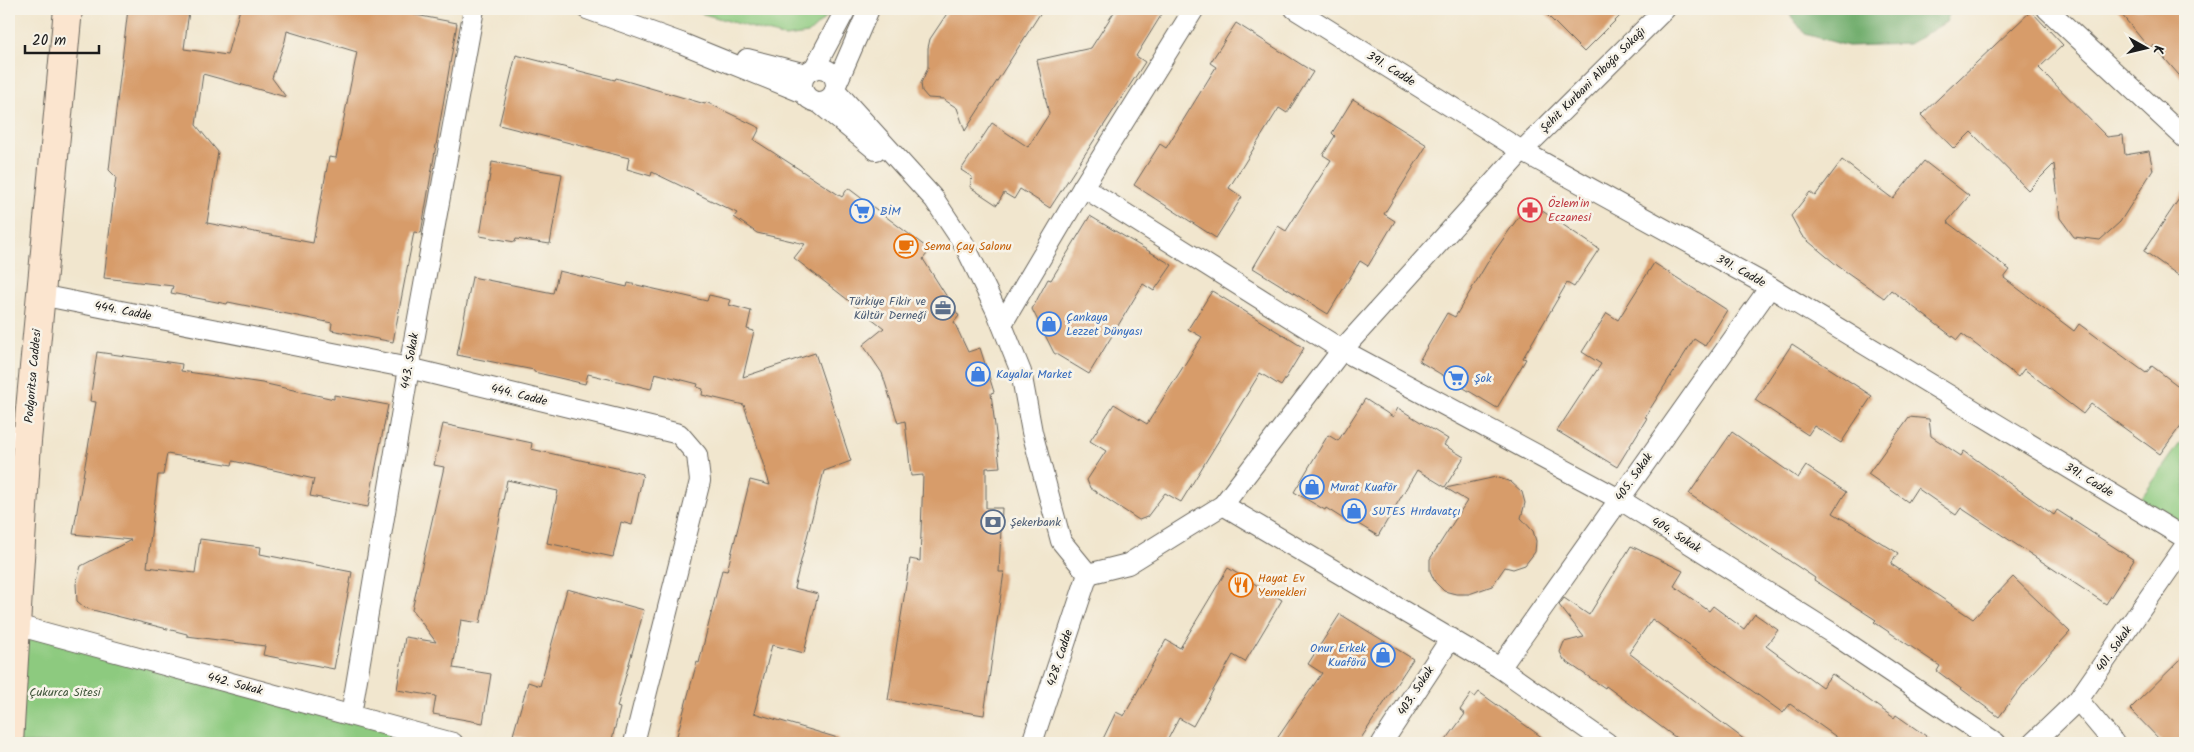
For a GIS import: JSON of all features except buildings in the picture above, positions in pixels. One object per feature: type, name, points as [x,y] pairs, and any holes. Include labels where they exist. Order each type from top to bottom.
[{"type":"main road","name":"Podgoritsa Caddesi","points":[[9,743],[10,693],[16,625],[18,438],[40,295],[68,9]]},
{"type":"street","name":"443. Sokak","points":[[351,715],[409,368],[474,9]]},
{"type":"street","points":[[586,9],[681,43],[810,85],[828,99],[835,88],[869,9]]},
{"type":"street","points":[[810,85],[846,9]]},
{"type":"street","points":[[1002,324],[1082,187],[1194,9]]},
{"type":"street","name":"391. Cadde","points":[[1295,9],[1522,150],[1770,287],[2185,538]]},
{"type":"street","name":"Şehit Kurbani Alboğa Sokağı","points":[[1223,505],[1342,350],[1522,150],[1664,9]]},
{"type":"street","points":[[2047,9],[2185,138]]},
{"type":"street","points":[[810,85],[829,71],[835,80],[835,88],[934,199],[964,244],[1002,324],[1021,372],[1032,432],[1061,541],[1088,574],[1128,564],[1223,505],[1500,668],[1607,743]]},
{"type":"street","points":[[810,85],[934,199]]},
{"type":"street","name":"404. Sokak","points":[[1082,187],[1342,350],[1619,498],[1835,635],[1996,743]]},
{"type":"street","name":"405. Sokak","points":[[1500,668],[1770,287]]},
{"type":"street","name":"444. Cadde","points":[[40,295],[409,368],[678,434],[697,455],[700,481],[634,743]]},
{"type":"street","name":"401. Sokak","points":[[2033,743],[2078,700],[2185,546]]},
{"type":"street","name":"428. Cadde","points":[[1032,743],[1088,574]]},
{"type":"street","name":"442. Sokak","points":[[16,625],[453,743]]},
{"type":"street","name":"403. Sokak","points":[[1382,743],[1451,638]]},
{"type":"street","points":[[2078,700],[2114,743]]},
{"type":"green space","points":[[686,9],[834,10],[808,34],[785,37]]},
{"type":"green space","points":[[1788,9],[1951,9],[1946,22],[1909,44],[1848,46],[1805,34],[1787,11]]},
{"type":"green space","points":[[2185,436],[2185,538],[2135,507]]},
{"type":"green space","name":"Çukurca Sitesi","points":[[16,625],[453,743],[9,743]]},
{"type":"place","name":"Özlem'in Eczanesi","points":[[1530,210]]},
{"type":"place","name":"BİM","points":[[862,211]]},
{"type":"place","name":"Sema Çay Salonu","points":[[906,246]]},
{"type":"place","name":"Türkiye Fikir ve Kültür Derneği","points":[[943,308]]},
{"type":"place","name":"Çankaya Lezzet Dünyası","points":[[1049,324]]},
{"type":"place","name":"Kayalar Market","points":[[978,374]]},
{"type":"place","name":"Şok","points":[[1456,378]]},
{"type":"place","name":"Murat Kuaför","points":[[1312,487]]},
{"type":"place","name":"SUTES Hırdavatçı","points":[[1354,511]]},
{"type":"place","name":"Şekerbank","points":[[993,522]]},
{"type":"place","name":"Hayat Ev Yemekleri","points":[[1241,585]]},
{"type":"place","name":"Onur Erkek Kuaförü","points":[[1383,655]]}]
